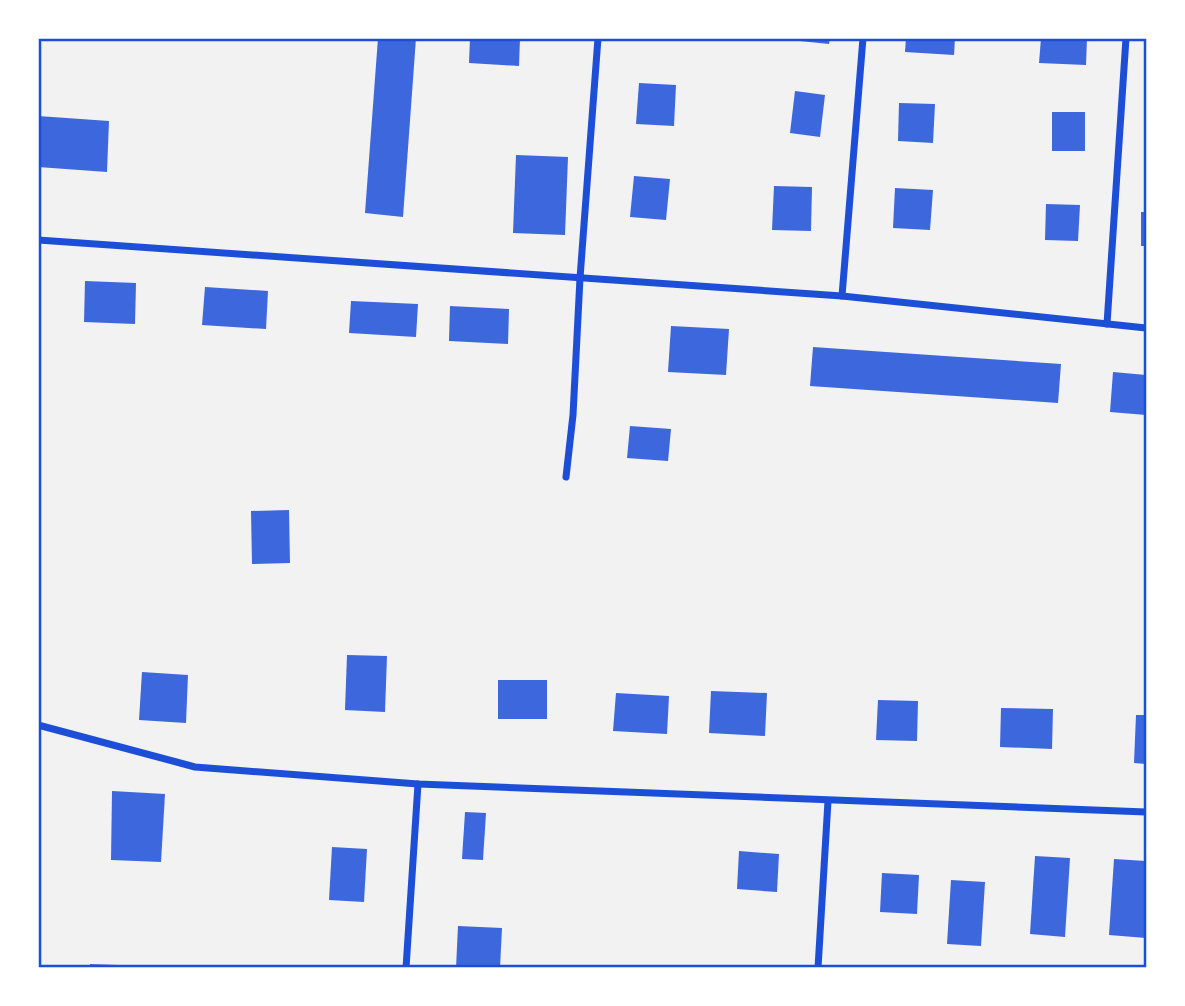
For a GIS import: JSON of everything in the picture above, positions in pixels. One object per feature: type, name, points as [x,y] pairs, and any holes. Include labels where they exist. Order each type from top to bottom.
[{"type":"street","points":[[566,477],[573,415],[598,38]]},
{"type":"street","points":[[842,296],[863,38]]},
{"type":"street","points":[[1107,324],[1126,38]]},
{"type":"street","points":[[38,240],[842,296],[1146,328]]},
{"type":"street","points":[[38,725],[195,767],[418,784],[1146,812]]},
{"type":"street","points":[[406,968],[418,784]]},
{"type":"street","points":[[818,968],[828,801]]},
{"type":"building","points":[[378,38],[416,38],[403,217],[365,213]]},
{"type":"building","points":[[470,38],[520,38],[519,66],[469,63]]},
{"type":"building","points":[[790,38],[830,38],[829,44]]},
{"type":"building","points":[[906,38],[955,38],[954,55],[905,52]]},
{"type":"building","points":[[1041,38],[1087,38],[1086,65],[1039,63]]},
{"type":"building","points":[[639,83],[676,85],[674,126],[636,124]]},
{"type":"building","points":[[795,91],[825,95],[820,137],[790,133]]},
{"type":"building","points":[[899,103],[935,104],[933,143],[898,141]]},
{"type":"building","points":[[1052,112],[1085,112],[1085,151],[1052,151]]},
{"type":"building","points":[[38,116],[109,121],[107,172],[38,167]]},
{"type":"building","points":[[516,155],[568,157],[565,235],[513,233]]},
{"type":"building","points":[[634,176],[670,179],[666,220],[630,217]]},
{"type":"building","points":[[774,186],[812,187],[811,231],[772,230]]},
{"type":"building","points":[[895,188],[933,190],[930,230],[893,228]]},
{"type":"building","points":[[1046,204],[1080,205],[1078,241],[1045,240]]},
{"type":"building","points":[[1141,212],[1146,212],[1146,246],[1141,246]]},
{"type":"building","points":[[85,281],[136,283],[135,324],[84,322]]},
{"type":"building","points":[[205,287],[268,291],[266,329],[202,325]]},
{"type":"building","points":[[351,301],[418,304],[416,337],[349,333]]},
{"type":"building","points":[[450,306],[509,309],[508,344],[449,341]]},
{"type":"building","points":[[671,326],[729,329],[726,375],[668,372]]},
{"type":"building","points":[[813,347],[1061,364],[1058,403],[810,386]]},
{"type":"building","points":[[1113,372],[1146,375],[1146,415],[1110,412]]},
{"type":"building","points":[[630,426],[671,429],[668,461],[627,458]]},
{"type":"building","points":[[289,510],[290,563],[252,564],[251,511]]},
{"type":"building","points":[[347,655],[387,656],[385,712],[345,710]]},
{"type":"building","points":[[142,672],[188,675],[186,723],[139,720]]},
{"type":"building","points":[[498,680],[547,680],[547,719],[498,719]]},
{"type":"building","points":[[711,691],[767,693],[765,736],[709,733]]},
{"type":"building","points":[[616,693],[669,696],[667,734],[613,731]]},
{"type":"building","points":[[878,700],[918,701],[917,741],[876,740]]},
{"type":"building","points":[[1001,708],[1053,709],[1052,749],[1000,747]]},
{"type":"building","points":[[1136,715],[1146,715],[1146,764],[1134,763]]},
{"type":"building","points":[[112,791],[165,794],[161,862],[111,860]]},
{"type":"building","points":[[465,812],[486,813],[483,860],[462,859]]},
{"type":"building","points":[[332,847],[367,849],[364,902],[329,900]]},
{"type":"building","points":[[739,851],[779,854],[777,892],[737,889]]},
{"type":"building","points":[[1035,856],[1070,858],[1065,937],[1030,934]]},
{"type":"building","points":[[1114,859],[1146,861],[1146,938],[1109,935]]},
{"type":"building","points":[[882,873],[919,875],[917,914],[880,912]]},
{"type":"building","points":[[951,880],[985,882],[981,946],[947,944]]},
{"type":"building","points":[[458,926],[502,928],[500,968],[456,968]]},
{"type":"building","points":[[90,964],[118,965],[118,968],[90,968]]}]
